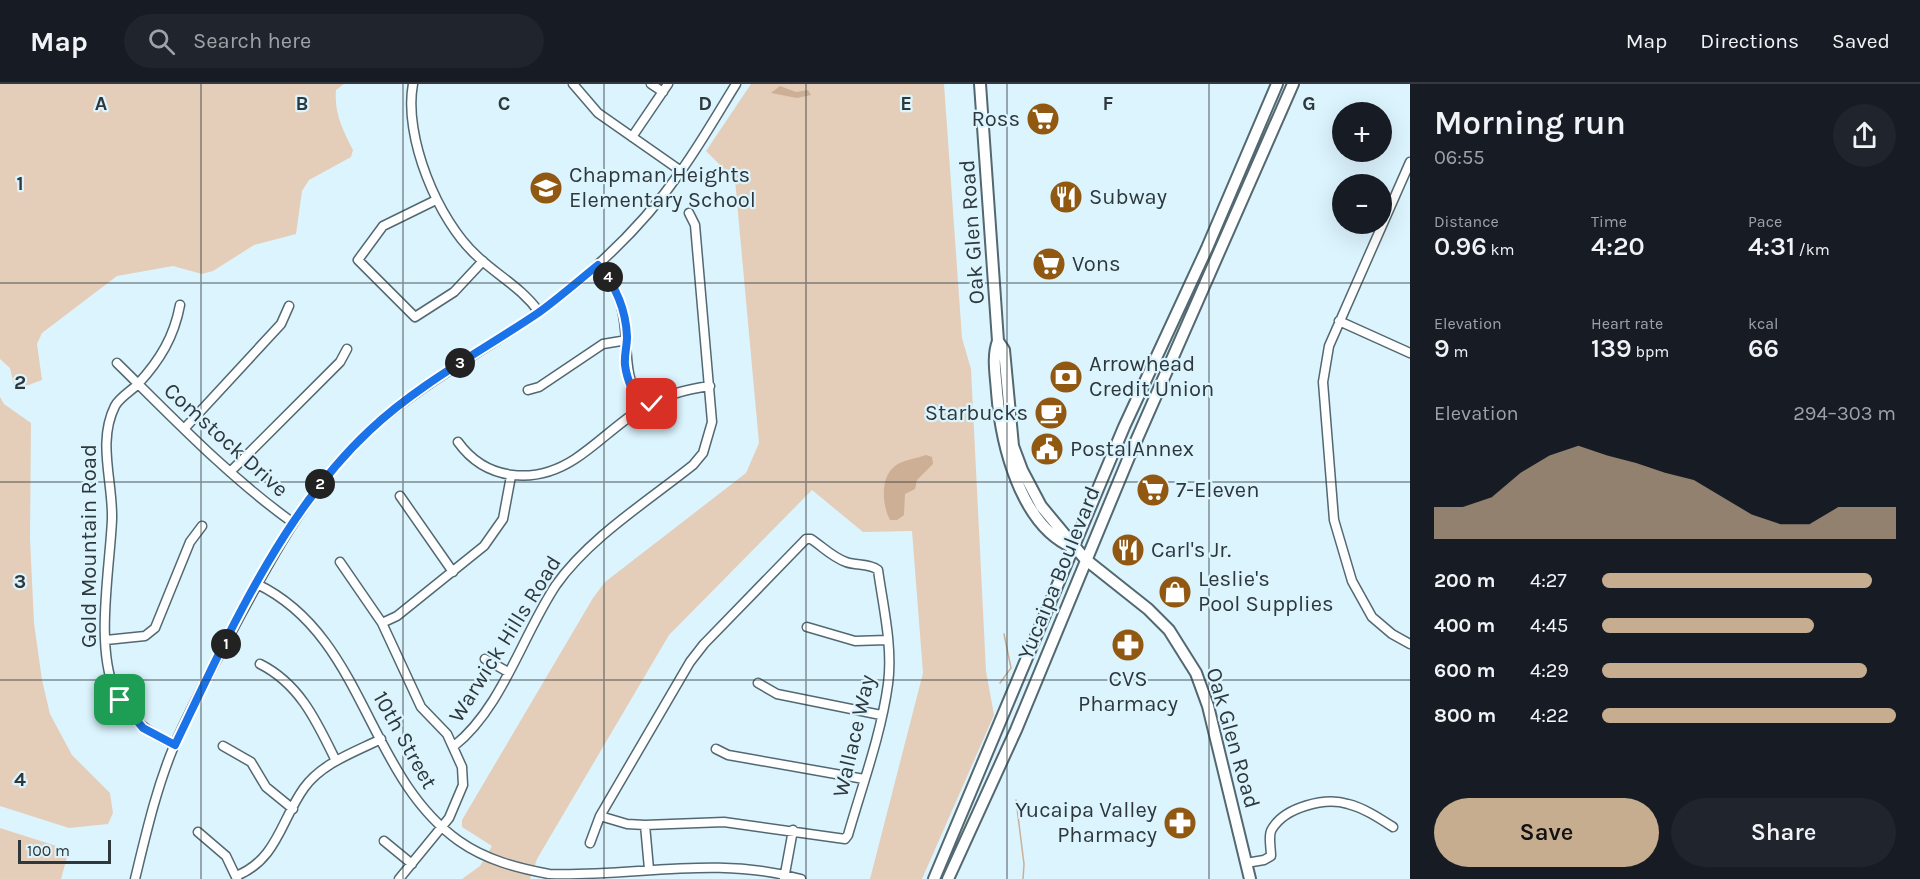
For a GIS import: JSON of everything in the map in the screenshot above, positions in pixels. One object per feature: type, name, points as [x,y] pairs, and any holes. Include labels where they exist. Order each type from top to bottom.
[{"type":"main road","name":"Oak Glen Road","points":[[980,84],[998,341],[1004,350],[1009,423],[1018,462],[1041,506],[1074,548],[1158,619],[1188,656],[1208,706],[1250,879]]},
{"type":"main road","name":"Yucaipa Boulevard","points":[[933,879],[1074,548],[1277,84]]},
{"type":"main road","name":"Yucaipa Boulevard","points":[[948,879],[1016,730],[1085,559],[1293,84]]},
{"type":"street","points":[[413,84],[410,115],[436,200],[454,230],[483,261],[522,291],[539,312]]},
{"type":"street","points":[[573,84],[598,113],[681,171]]},
{"type":"street","points":[[632,137],[665,88],[651,84]]},
{"type":"street","points":[[135,879],[156,797],[175,745],[257,584],[292,522],[342,460],[392,411],[539,312],[598,265],[655,205],[681,171],[736,84]]},
{"type":"street","points":[[1410,162],[1329,346],[1323,382],[1334,520],[1352,581],[1362,603],[1380,624],[1410,644]]},
{"type":"street","points":[[436,200],[383,226],[358,260],[415,318],[454,292],[483,261]]},
{"type":"street","name":"Warwick Hills Road","points":[[454,746],[479,723],[556,586],[574,562],[693,465],[703,453],[712,422],[710,386],[695,225],[689,213]]},
{"type":"street","points":[[598,265],[619,296],[626,321],[625,363],[628,377],[642,408]]},
{"type":"street","name":"Gold Mountain Road","points":[[175,745],[143,728],[120,700],[110,678],[106,640],[107,569],[112,520],[106,434],[115,405],[159,360],[175,330],[180,305]]},
{"type":"street","points":[[184,429],[281,324],[289,306]]},
{"type":"street","points":[[1339,321],[1410,353]]},
{"type":"street","points":[[528,390],[539,387],[603,344],[627,339]]},
{"type":"street","points":[[230,472],[340,362],[347,349]]},
{"type":"street","name":"Comstock Drive","points":[[117,363],[230,472],[292,522]]},
{"type":"street","points":[[458,442],[469,457],[491,470],[511,476],[542,472],[574,460],[642,408],[685,390],[710,386]]},
{"type":"street","points":[[382,623],[397,616],[484,546],[503,519],[511,476]]},
{"type":"street","points":[[400,496],[453,572]]},
{"type":"street","points":[[106,640],[146,636],[155,628],[190,542],[202,526]]},
{"type":"street","name":"Wallace Way","points":[[590,843],[600,816],[690,662],[704,644],[806,539],[811,538],[828,553],[847,563],[872,566],[878,570],[887,640],[888,684],[864,779],[845,839],[724,822],[645,825],[627,824],[600,816]]},
{"type":"street","points":[[340,562],[382,623],[421,707],[447,734],[462,767],[463,785],[443,828],[399,879]]},
{"type":"street","name":"10th Street","points":[[257,584],[284,600],[311,623],[328,642],[406,784],[420,804],[443,828],[486,856],[524,870],[568,875],[649,869],[741,867],[801,879]]},
{"type":"street","points":[[807,627],[855,640],[887,640]]},
{"type":"street","points":[[485,658],[508,672]]},
{"type":"street","points":[[260,664],[274,671],[300,695],[336,761]]},
{"type":"street","points":[[758,683],[777,694],[881,715]]},
{"type":"street","points":[[198,832],[218,847],[236,877],[248,871],[273,847],[304,787],[336,761],[381,739]]},
{"type":"street","points":[[223,746],[251,762],[266,787],[293,809]]},
{"type":"street","points":[[716,749],[728,755],[864,779]]},
{"type":"street","points":[[1246,863],[1264,860],[1271,856],[1271,831],[1279,821],[1299,808],[1316,804],[1345,803],[1363,809],[1393,826]]},
{"type":"street","points":[[645,825],[649,869]]},
{"type":"street","points":[[785,877],[793,830]]},
{"type":"street","points":[[384,842],[412,864]]},
{"type":"shaded area","points":[[0,84],[344,84],[336,90],[336,106],[353,150],[351,157],[309,180],[302,191],[296,234],[254,245],[213,271],[202,274],[173,266],[117,276],[42,333],[37,344],[42,380],[15,390],[10,368],[0,359]]},
{"type":"shaded area","points":[[751,84],[944,84],[962,338],[971,369],[986,671],[994,715],[922,879],[870,879],[923,673],[912,531],[863,532],[812,490],[669,635],[537,859],[530,879],[462,879],[480,866],[492,846],[462,827],[462,820],[593,598],[605,582],[746,473],[759,443],[735,180],[706,151]]},
{"type":"shaded area","points":[[780,86],[796,92],[808,90],[811,95],[797,98],[771,93]]},
{"type":"shaded area","points":[[0,397],[4,404],[31,423],[30,539],[34,623],[42,680],[50,714],[72,755],[110,793],[113,813],[108,824],[69,828],[0,806]]},
{"type":"shaded area","points":[[926,455],[932,457],[933,464],[917,480],[915,489],[905,494],[904,515],[897,520],[890,520],[885,507],[884,492],[890,471],[898,464]]},
{"type":"shaded area","points":[[0,828],[69,850],[61,879],[0,879]]},
{"type":"waterway","points":[[1000,683],[1011,668],[1004,634]]},
{"type":"waterway","points":[[1016,800],[1024,864],[1023,879]]},
{"type":"place","name":"Ross","points":[[1043,119]]},
{"type":"place","name":"Chapman Heights Elementary School","points":[[546,188]]},
{"type":"place","name":"Subway","points":[[1066,197]]},
{"type":"place","name":"Vons","points":[[1049,264]]},
{"type":"place","name":"Arrowhead Credit Union","points":[[1066,377]]},
{"type":"place","name":"Starbucks","points":[[1051,413]]},
{"type":"place","name":"PostalAnnex","points":[[1047,449]]},
{"type":"place","name":"7-Eleven","points":[[1153,490]]},
{"type":"place","name":"Carl's Jr.","points":[[1128,550]]},
{"type":"place","name":"Leslie's Pool Supplies","points":[[1175,592]]},
{"type":"place","name":"CVS Pharmacy","points":[[1128,645]]},
{"type":"place","name":"Yucaipa Valley Pharmacy","points":[[1180,823]]},
{"type":"route","points":[[120,700],[143,728],[175,745],[262,573],[292,522],[317,488],[370,430],[400,404],[539,312],[598,265],[614,286],[623,308],[627,339],[625,363],[632,391],[642,408],[652,404]]}]
